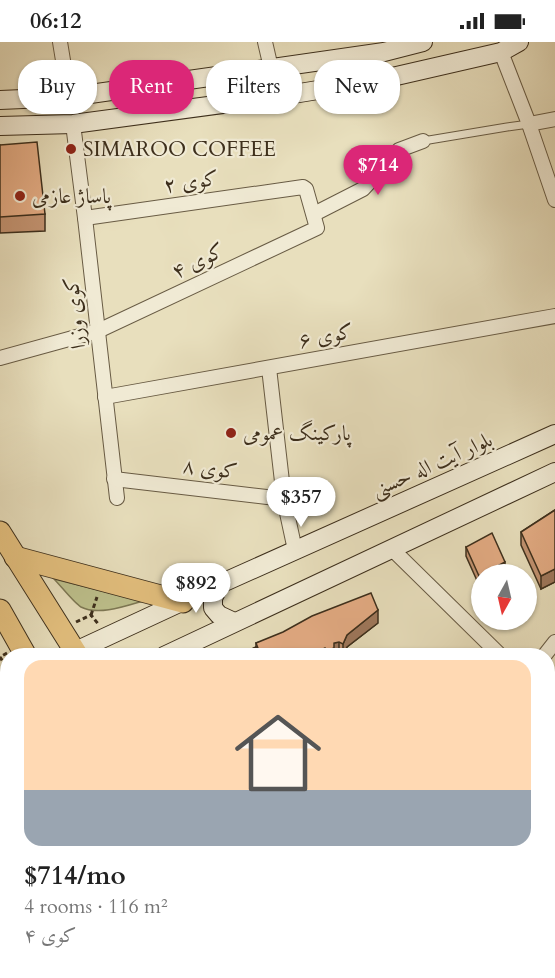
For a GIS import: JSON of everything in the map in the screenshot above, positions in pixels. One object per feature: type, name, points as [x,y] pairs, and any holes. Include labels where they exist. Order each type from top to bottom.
[{"type":"main road","points":[[302,64],[384,52],[423,42]]},
{"type":"main road","points":[[0,126],[73,124],[356,84],[501,52],[519,42]]},
{"type":"main road","points":[[97,93],[206,77]]},
{"type":"main road","points":[[0,100],[18,99]]},
{"type":"main road","name":"بلوار آیت اله حسنی","points":[[86,648],[220,584],[555,434]]},
{"type":"main road","points":[[183,648],[555,472]]},
{"type":"main road","points":[[0,532],[69,648]]},
{"type":"main road","points":[[15,557],[183,602]]},
{"type":"main road","points":[[220,584],[213,598],[213,608],[219,615],[234,622]]},
{"type":"main road","points":[[0,610],[21,648]]},
{"type":"street","points":[[60,42],[63,60]]},
{"type":"street","points":[[265,42],[269,60]]},
{"type":"street","points":[[501,52],[555,200]]},
{"type":"street","points":[[529,124],[555,119]]},
{"type":"street","name":"کوی وزرا","points":[[73,124],[86,218],[117,498]]},
{"type":"street","points":[[314,214],[363,189],[399,150],[423,141]]},
{"type":"street","name":"کوی ۲","points":[[86,218],[303,187],[306,189],[314,214]]},
{"type":"street","name":"کوی ۴","points":[[0,357],[98,331],[317,228],[314,214]]},
{"type":"street","name":"کوی ۶","points":[[105,397],[555,316]]},
{"type":"street","points":[[269,368],[284,499],[296,550]]},
{"type":"street","name":"کوی ۸","points":[[114,478],[284,499]]},
{"type":"street","points":[[392,549],[493,648]]},
{"type":"lane","points":[[423,141],[529,124]]},
{"type":"green space","points":[[54,579],[143,601],[112,609],[88,610],[78,605]]},
{"type":"building","name":"پاساژ عازمی","points":[[37,142],[45,214],[0,217],[0,145]]},
{"type":"building","points":[[555,510],[555,569],[541,576],[521,532]]},
{"type":"building","points":[[492,533],[505,562],[474,564],[466,547]]},
{"type":"building","points":[[371,593],[378,610],[347,635],[343,644],[334,643],[334,648],[258,648],[256,643],[283,632],[312,616]]},
{"type":"place","name":"SIMAROO COFFEE","points":[[71,149]]},
{"type":"place","name":"پاساژ عازمی","points":[[20,196]]},
{"type":"place","name":"پارکینگ عمومی","points":[[231,433]]}]
